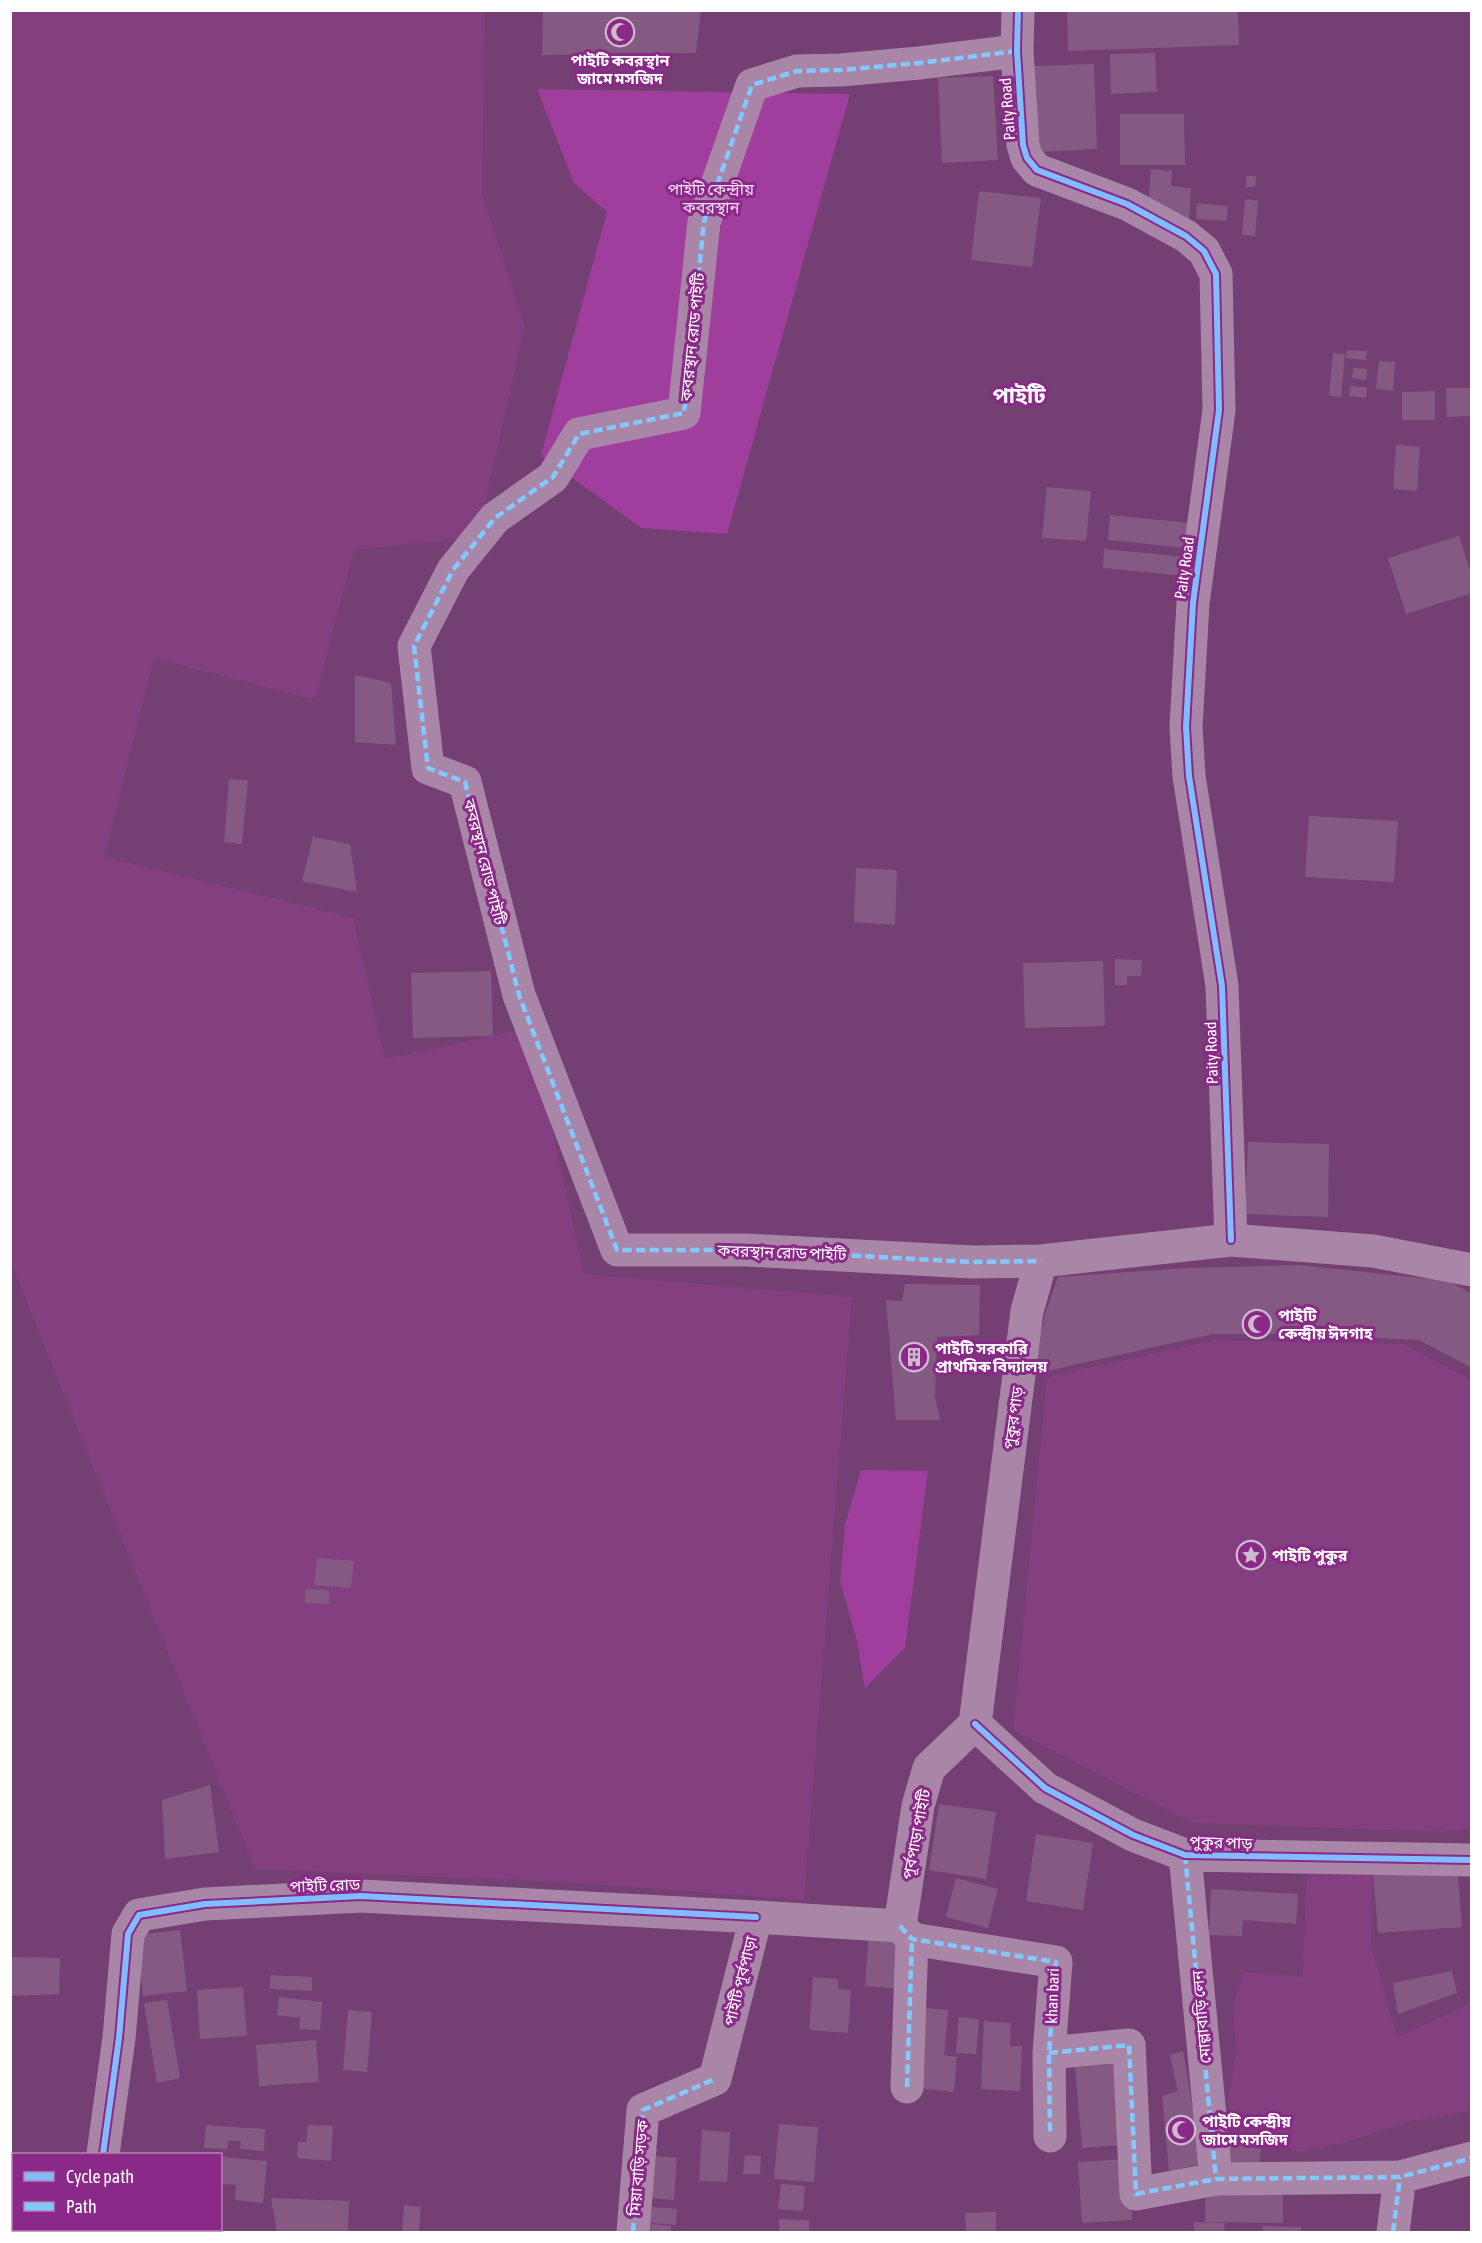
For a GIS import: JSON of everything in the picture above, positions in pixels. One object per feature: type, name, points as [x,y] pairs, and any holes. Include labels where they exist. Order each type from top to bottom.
[{"type":"street","name":"Paity Road","points":[[1018,10],[1017,51],[1023,145],[1027,159],[1037,170],[1127,204],[1186,236],[1204,251],[1216,274],[1219,410],[1193,603],[1186,727],[1189,776],[1222,986],[1231,1240]]},
{"type":"street","name":"কবরস্থান রোড পাইটি","points":[[1017,51],[841,70],[797,70],[752,85],[704,222],[684,413],[579,434],[553,477],[495,518],[453,570],[414,646],[428,768],[465,782],[519,995],[617,1250],[747,1250],[972,1262],[1041,1261]]},
{"type":"street","points":[[1041,1261],[1231,1240],[1373,1251],[1472,1270]]},
{"type":"street","name":"পুকুর পাড়","points":[[1041,1261],[1027,1311],[975,1724],[1045,1788],[1133,1835],[1185,1855],[1472,1860]]},
{"type":"street","name":"পূর্বপাড়া পাইটি","points":[[906,1933],[918,1806],[929,1768],[975,1724]]},
{"type":"street","name":"মোল্লাবাড়ি লেন","points":[[1185,1855],[1216,2179]]},
{"type":"street","name":"পাইটি রোড","points":[[103,2153],[119,2038],[128,1934],[139,1915],[205,1904],[361,1896],[756,1917]]},
{"type":"street","name":"পাইটি পূর্বপাড়া","points":[[715,2079],[756,1917],[906,1933]]},
{"type":"street","points":[[906,1933],[907,2087]]},
{"type":"street","name":"khan bari","points":[[906,1933],[1056,1962],[1049,2053],[1050,2136]]},
{"type":"street","points":[[1049,2053],[1129,2045],[1136,2194],[1216,2179],[1400,2177],[1472,2158]]},
{"type":"street","name":"মিয়া বাড়ি সড়ক","points":[[633,2232],[643,2110],[715,2079]]},
{"type":"street","points":[[1393,2232],[1400,2177]]},
{"type":"green space","name":"পাইটি কেন্দ্রীয় কবরস্থান","points":[[537,89],[850,94],[727,534],[641,528],[541,455],[607,212],[574,183]]},
{"type":"green space","points":[[861,1470],[928,1471],[905,1648],[865,1688],[857,1641],[840,1581],[845,1525]]},
{"type":"shaded area","points":[[11,11],[485,11],[482,195],[525,326],[477,537],[354,550],[315,700],[154,658],[104,857],[353,918],[385,1059],[530,1028],[584,1274],[852,1297],[804,1900],[565,1882],[255,1869],[11,1262]]},
{"type":"shaded area","name":"পাইটি পুকুর","points":[[1216,1340],[1403,1344],[1471,1380],[1471,1828],[1442,1832],[1193,1823],[1013,1730],[1047,1377]]},
{"type":"shaded area","points":[[1310,1858],[1373,1858],[1371,1945],[1397,2037],[1471,2003],[1471,2111],[1416,2120],[1351,2141],[1300,2152],[1265,2140],[1227,2106],[1236,2052],[1233,2005],[1244,1972],[1303,1977],[1305,1899]]},
{"type":"building","name":"পাইটি কবরস্থান জামে মসজিদ","points":[[543,10],[701,10],[696,53],[542,55]]},
{"type":"building","points":[[1067,10],[1238,10],[1239,45],[1068,51]]},
{"type":"building","points":[[1155,53],[1157,92],[1111,94],[1110,54]]},
{"type":"building","points":[[1094,64],[1097,149],[1038,152],[1034,66]]},
{"type":"building","points":[[993,76],[998,160],[942,163],[938,78]]},
{"type":"building","points":[[1120,114],[1184,114],[1185,165],[1120,165]]},
{"type":"building","points":[[1151,169],[1172,171],[1171,186],[1191,188],[1189,223],[1148,211]]},
{"type":"building","points":[[1246,176],[1256,176],[1255,187],[1246,187]]},
{"type":"building","points":[[979,191],[1041,198],[1032,267],[971,260]]},
{"type":"building","points":[[1245,199],[1258,201],[1255,236],[1242,235]]},
{"type":"building","points":[[1197,203],[1228,206],[1226,221],[1196,219]]},
{"type":"building","points":[[1347,350],[1367,351],[1366,360],[1346,358]]},
{"type":"building","points":[[1333,353],[1345,354],[1341,397],[1329,396]]},
{"type":"building","points":[[1379,361],[1395,362],[1393,391],[1376,389]]},
{"type":"building","points":[[1353,368],[1367,369],[1366,380],[1352,378]]},
{"type":"building","points":[[1350,386],[1367,387],[1366,398],[1349,396]]},
{"type":"building","points":[[1446,388],[1472,388],[1472,416],[1447,417]]},
{"type":"building","points":[[1435,391],[1435,420],[1402,420],[1402,392]]},
{"type":"building","points":[[1396,445],[1420,447],[1417,491],[1393,489]]},
{"type":"building","points":[[1047,487],[1091,491],[1086,541],[1042,538]]},
{"type":"building","points":[[1110,515],[1190,523],[1187,548],[1108,540]]},
{"type":"building","points":[[1459,536],[1472,577],[1472,593],[1406,614],[1388,558]]},
{"type":"building","points":[[1104,549],[1187,557],[1185,576],[1103,568]]},
{"type":"building","points":[[355,675],[391,683],[396,745],[355,742]]},
{"type":"building","points":[[229,779],[248,780],[242,844],[224,842]]},
{"type":"building","points":[[1309,816],[1398,821],[1394,882],[1305,877]]},
{"type":"building","points":[[313,837],[350,844],[357,892],[302,881]]},
{"type":"building","points":[[856,868],[897,870],[895,925],[854,922]]},
{"type":"building","points":[[1115,959],[1142,960],[1141,976],[1127,976],[1127,985],[1115,985]]},
{"type":"building","points":[[1103,961],[1105,1026],[1025,1028],[1023,963]]},
{"type":"building","points":[[491,971],[493,1036],[413,1038],[411,973]]},
{"type":"building","points":[[1248,1142],[1329,1144],[1328,1217],[1245,1214]]},
{"type":"building","name":"পাইটি কেন্দ্রীয় ঈদগাহ","points":[[1300,1265],[1449,1281],[1472,1294],[1472,1368],[1419,1340],[1291,1334],[1213,1334],[1033,1374],[1045,1314],[1058,1277],[1187,1268]]},
{"type":"building","name":"পাইটি সরকারি প্রাথমিক বিদ্যালয়","points":[[905,1284],[980,1285],[979,1335],[937,1337],[935,1397],[940,1420],[896,1420],[886,1300],[902,1301]]},
{"type":"building","points":[[317,1558],[354,1561],[351,1588],[314,1585]]},
{"type":"building","points":[[305,1589],[329,1590],[329,1604],[305,1603]]},
{"type":"building","points":[[210,1785],[219,1852],[165,1859],[162,1800]]},
{"type":"building","points":[[939,1804],[996,1812],[986,1879],[929,1870]]},
{"type":"building","points":[[1036,1834],[1093,1843],[1083,1910],[1026,1901]]},
{"type":"building","points":[[1457,1864],[1462,1927],[1378,1933],[1373,1870]]},
{"type":"building","points":[[956,1878],[998,1889],[988,1928],[946,1917]]},
{"type":"building","points":[[1211,1889],[1298,1894],[1296,1924],[1243,1920],[1242,1936],[1209,1935]]},
{"type":"building","points":[[180,1930],[187,1991],[143,1996],[136,1935]]},
{"type":"building","points":[[869,1933],[895,1935],[894,1945],[907,1946],[904,1989],[865,1986]]},
{"type":"building","points":[[10,1957],[60,1958],[59,1994],[10,1996]]},
{"type":"building","points":[[1452,1971],[1457,1993],[1398,2014],[1393,1983]]},
{"type":"building","points":[[270,1975],[312,1977],[312,1991],[270,1989]]},
{"type":"building","points":[[813,1977],[838,1979],[838,1989],[851,1990],[848,2033],[809,2030]]},
{"type":"building","points":[[243,1987],[247,2036],[200,2039],[197,1990]]},
{"type":"building","points":[[279,1997],[322,2002],[320,2030],[299,2029],[300,2018],[277,2015]]},
{"type":"building","points":[[167,2000],[180,2078],[157,2083],[144,2003]]},
{"type":"building","points":[[924,2008],[948,2010],[944,2055],[957,2057],[954,2092],[917,2088]]},
{"type":"building","points":[[348,2010],[372,2012],[367,2072],[343,2070]]},
{"type":"building","points":[[959,2017],[979,2019],[976,2054],[956,2053]]},
{"type":"building","points":[[984,2021],[1011,2023],[1010,2046],[1022,2046],[1020,2091],[981,2089]]},
{"type":"building","points":[[316,2040],[319,2082],[259,2086],[256,2045]]},
{"type":"building","name":"পাইটি কেন্দ্রীয় জামে মসজিদ","points":[[1183,2051],[1202,2164],[1169,2171],[1162,2096],[1178,2091],[1170,2055]]},
{"type":"building","points":[[1115,2063],[1122,2145],[1082,2148],[1075,2066]]},
{"type":"building","points":[[779,2124],[818,2127],[814,2182],[774,2179]]},
{"type":"building","points":[[206,2125],[265,2129],[264,2151],[240,2149],[241,2141],[228,2141],[227,2149],[204,2148]]},
{"type":"building","points":[[308,2125],[333,2126],[331,2161],[297,2158],[298,2142],[306,2142]]},
{"type":"building","points":[[702,2130],[730,2132],[727,2182],[699,2181]]},
{"type":"building","points":[[1228,2137],[1247,2138],[1246,2147],[1261,2149],[1258,2170],[1225,2172]]},
{"type":"building","points":[[644,2148],[657,2149],[656,2156],[677,2158],[674,2200],[640,2197]]},
{"type":"building","points":[[745,2155],[761,2156],[760,2174],[743,2174]]},
{"type":"building","points":[[222,2157],[267,2161],[263,2203],[235,2200],[236,2185],[222,2184]]},
{"type":"building","points":[[1129,2159],[1132,2220],[1082,2223],[1078,2162]]},
{"type":"building","points":[[781,2184],[805,2186],[803,2211],[778,2209]]},
{"type":"building","points":[[1206,2188],[1283,2190],[1283,2223],[1205,2222]]},
{"type":"building","points":[[271,2198],[349,2201],[348,2232],[277,2232]]},
{"type":"building","points":[[404,2205],[421,2207],[419,2232],[402,2232]]},
{"type":"building","points":[[642,2206],[677,2209],[676,2225],[641,2222]]},
{"type":"building","points":[[996,2212],[996,2232],[966,2232],[965,2213]]},
{"type":"building","points":[[779,2219],[809,2220],[809,2232],[779,2232]]},
{"type":"building","points":[[1194,2222],[1225,2223],[1224,2232],[1194,2232]]},
{"type":"building","points":[[650,2224],[671,2226],[671,2232],[650,2232]]},
{"type":"building","points":[[1263,2226],[1301,2227],[1301,2232],[1263,2232]]},
{"type":"marked path","points":[[1017,51],[919,63],[841,70],[797,71],[752,85],[704,222],[684,413],[579,434],[553,477],[495,518],[453,570],[414,646],[428,768],[465,782],[519,995],[617,1250],[747,1250],[972,1262],[1041,1261]]},
{"type":"marked path","points":[[1185,1855],[1216,2179]]},
{"type":"marked path","points":[[900,1926],[912,1939],[1056,1962],[1049,2053],[1050,2136]]},
{"type":"marked path","points":[[907,2087],[912,1939]]},
{"type":"marked path","points":[[1049,2053],[1129,2045],[1136,2194],[1216,2179],[1400,2177],[1472,2158]]},
{"type":"marked path","points":[[633,2232],[643,2110],[715,2079]]},
{"type":"marked path","points":[[1393,2232],[1400,2177]]},
{"type":"cycle path","points":[[1018,10],[1017,51],[1023,145],[1027,158],[1037,170],[1127,204],[1186,236],[1204,251],[1216,274],[1219,410],[1193,603],[1186,727],[1189,776],[1222,986],[1231,1240]]},
{"type":"cycle path","points":[[975,1724],[1045,1788],[1133,1835],[1185,1855],[1472,1860]]},
{"type":"cycle path","points":[[103,2153],[119,2038],[128,1934],[139,1915],[205,1904],[361,1896],[756,1917]]},
{"type":"place","name":"পাইটি কবরস্থান জামে মসজিদ","points":[[620,32]]},
{"type":"place","name":"পাইটি কেন্দ্রীয় ঈদগাহ","points":[[1257,1324]]},
{"type":"place","name":"পাইটি সরকারি প্রাথমিক বিদ্যালয়","points":[[914,1357]]},
{"type":"place","name":"পাইটি পুকুর","points":[[1251,1555]]},
{"type":"place","name":"পাইটি কেন্দ্রীয় জামে মসজিদ","points":[[1181,2130]]},
{"type":"district","name":"পাইটি","points":[[1019,395]]}]
